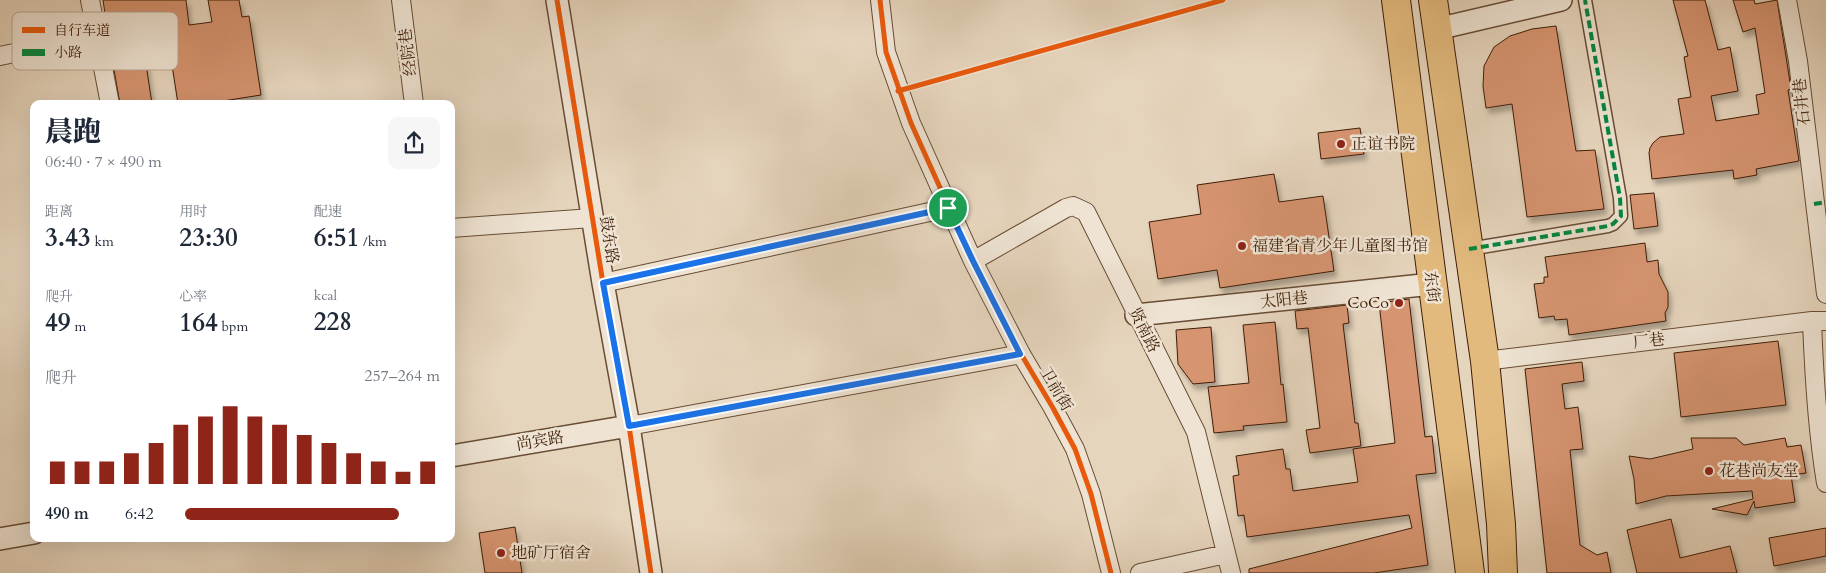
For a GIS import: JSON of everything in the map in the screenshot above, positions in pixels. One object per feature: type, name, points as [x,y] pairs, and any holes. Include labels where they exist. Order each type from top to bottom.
[{"type":"main road","name":"东街","points":[[1396,0],[1470,573]]},
{"type":"main road","points":[[1433,0],[1485,361],[1501,524],[1503,573]]},
{"type":"street","name":"经院巷","points":[[401,0],[414,100]]},
{"type":"street","name":"鼓东路","points":[[557,0],[592,218],[629,426],[650,573]]},
{"type":"street","name":"卫前街","points":[[880,0],[886,52],[898,90],[921,148],[973,261],[1020,354],[1076,449],[1111,573]]},
{"type":"street","points":[[1437,29],[1562,0]]},
{"type":"street","points":[[1469,249],[1608,226],[1613,224],[1620,216],[1620,198],[1585,0]]},
{"type":"street","name":"石井巷","points":[[1787,0],[1798,61],[1826,294]]},
{"type":"street","points":[[104,70],[109,100]]},
{"type":"street","name":"贤南路","points":[[973,261],[1066,208],[1074,206],[1086,212],[1196,432],[1231,573]]},
{"type":"street","points":[[603,283],[948,208]]},
{"type":"street","points":[[455,228],[592,218]]},
{"type":"street","name":"太阳巷","points":[[1136,315],[1432,284]]},
{"type":"street","points":[[1819,321],[1814,380],[1819,440],[1826,483]]},
{"type":"street","name":"厂巷","points":[[1485,361],[1819,321]]},
{"type":"street","points":[[629,426],[1020,354]]},
{"type":"street","name":"尚宾路","points":[[455,455],[629,426]]},
{"type":"street","points":[[0,539],[30,534]]},
{"type":"street","points":[[1140,573],[1226,554]]},
{"type":"building","points":[[103,0],[186,0],[189,25],[212,22],[208,0],[239,0],[242,17],[249,16],[261,95],[229,100],[177,100],[173,70],[178,70],[178,12],[105,12]]},
{"type":"building","points":[[1673,0],[1705,0],[1718,50],[1730,47],[1738,91],[1711,96],[1716,121],[1759,114],[1756,95],[1765,93],[1755,28],[1743,32],[1733,0],[1754,0],[1755,4],[1777,0],[1791,89],[1788,90],[1799,161],[1756,169],[1757,175],[1734,179],[1733,170],[1652,179],[1650,148],[1660,137],[1684,134],[1678,99],[1691,97],[1684,57],[1688,56]]},
{"type":"building","points":[[1556,26],[1576,151],[1595,150],[1604,209],[1527,217],[1512,104],[1486,108],[1483,86],[1484,66],[1494,47],[1510,36],[1532,29]]},
{"type":"building","points":[[114,70],[147,70],[151,100],[119,100]]},
{"type":"building","name":"正谊书院","points":[[1360,128],[1364,154],[1321,159],[1318,133]]},
{"type":"building","name":"福建省青少年儿童图书馆","points":[[1274,174],[1279,202],[1323,196],[1334,271],[1220,288],[1217,270],[1158,279],[1149,222],[1201,214],[1197,185]]},
{"type":"building","points":[[1654,193],[1658,226],[1634,229],[1630,195]]},
{"type":"building","points":[[1645,243],[1647,262],[1658,260],[1659,274],[1668,292],[1668,307],[1665,313],[1666,321],[1569,335],[1567,319],[1555,320],[1554,316],[1539,318],[1534,284],[1544,283],[1544,277],[1548,277],[1545,257]]},
{"type":"building","points":[[1409,299],[1425,437],[1432,436],[1436,473],[1416,475],[1428,565],[1374,573],[1249,573],[1249,569],[1412,528],[1409,515],[1247,537],[1244,515],[1238,516],[1233,476],[1239,475],[1236,456],[1283,449],[1286,469],[1290,469],[1293,491],[1358,482],[1353,449],[1395,443],[1379,303]]},
{"type":"building","points":[[1347,305],[1349,323],[1343,324],[1355,423],[1358,423],[1361,446],[1310,453],[1306,430],[1320,428],[1308,328],[1297,329],[1295,311]]},
{"type":"building","points":[[1275,322],[1281,385],[1283,384],[1287,422],[1243,426],[1244,430],[1214,433],[1208,387],[1249,383],[1243,325]]},
{"type":"building","points":[[1211,327],[1215,382],[1193,384],[1178,364],[1176,330]]},
{"type":"building","points":[[1778,341],[1786,405],[1681,417],[1674,353]]},
{"type":"building","points":[[1582,362],[1584,381],[1562,384],[1565,409],[1578,407],[1583,449],[1570,450],[1580,545],[1597,555],[1607,552],[1611,573],[1547,573],[1525,369]]},
{"type":"building","points":[[1691,438],[1736,438],[1744,445],[1785,438],[1787,447],[1801,445],[1806,473],[1791,475],[1795,502],[1755,508],[1754,501],[1747,515],[1712,509],[1753,499],[1752,491],[1666,496],[1636,504],[1634,479],[1629,456],[1650,459],[1693,449]]},
{"type":"building","points":[[1671,519],[1680,558],[1730,546],[1737,573],[1637,573],[1627,530]]},
{"type":"building","name":"地矿厅宿舍","points":[[515,527],[522,573],[485,573],[479,533]]},
{"type":"building","points":[[1826,528],[1826,556],[1774,566],[1769,538]]},
{"type":"marked path","points":[[1469,249],[1608,226],[1621,216],[1620,198],[1585,0]]},
{"type":"marked path","points":[[1814,204],[1826,202]]},
{"type":"cycle path","points":[[557,0],[603,283],[629,426],[651,573]]},
{"type":"cycle path","points":[[880,0],[886,52],[911,123],[973,261],[1021,354],[1075,449],[1091,494],[1111,573]]},
{"type":"cycle path","points":[[898,91],[1223,0]]},
{"type":"place","name":"正谊书院","points":[[1341,144]]},
{"type":"place","name":"福建省青少年儿童图书馆","points":[[1242,246]]},
{"type":"place","name":"CoCo","points":[[1399,303]]},
{"type":"place","name":"花巷尚友堂","points":[[1709,471]]},
{"type":"place","name":"地矿厅宿舍","points":[[501,553]]},
{"type":"route","points":[[948,208],[1020,354],[629,426],[603,283],[948,208]]}]
